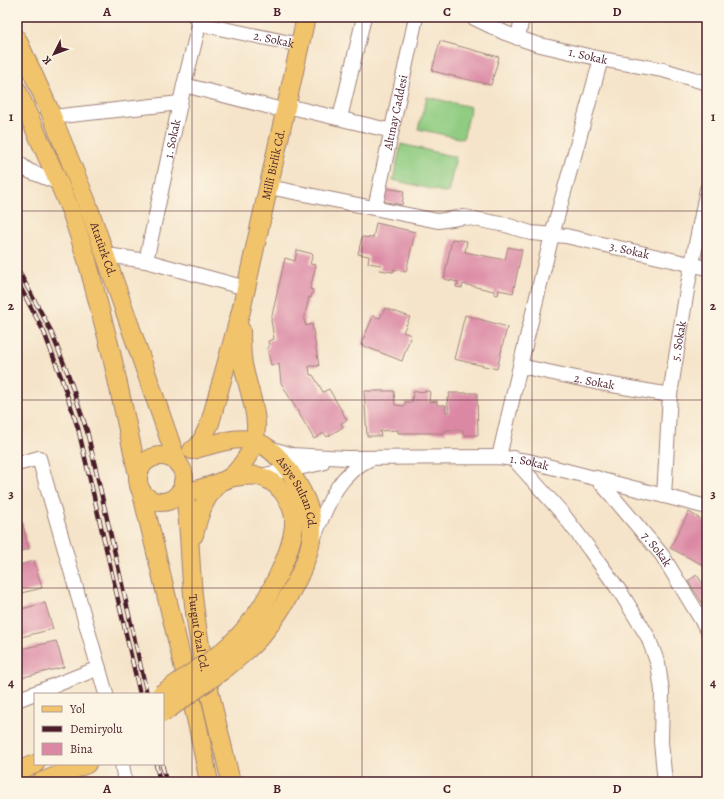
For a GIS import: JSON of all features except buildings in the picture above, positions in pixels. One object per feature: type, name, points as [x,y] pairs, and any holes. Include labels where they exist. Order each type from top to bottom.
[{"type":"main road","name":"Millî Birlik Cd.","points":[[196,448],[202,440],[210,423],[240,312],[306,17]]},
{"type":"main road","name":"Atatürk Cd.","points":[[17,39],[52,117],[107,255],[173,458]]},
{"type":"main road","name":"Atatürk Cd.","points":[[17,90],[72,214],[87,260],[111,352],[139,482]]},
{"type":"main road","name":"Millî Birlik Cd.","points":[[240,312],[243,364],[262,444]]},
{"type":"main road","points":[[173,458],[182,471],[182,490],[167,501],[160,502],[152,500],[146,496],[139,482],[141,467],[146,461],[159,456],[173,458],[196,448],[230,441],[244,439],[262,444]]},
{"type":"main road","points":[[190,551],[201,509],[210,493],[262,444]]},
{"type":"main road","name":"Asiye Sultan Cd.","points":[[163,693],[249,649],[269,626],[290,593],[300,573],[310,544],[312,524],[309,506],[300,487],[262,444]]},
{"type":"main road","name":"Asiye Sultan Cd.","points":[[182,490],[242,476],[260,476],[267,478],[284,469]]},
{"type":"main road","name":"Asiye Sultan Cd.","points":[[164,711],[218,664],[238,636],[255,616],[266,598],[286,556],[292,538],[294,519],[284,469]]},
{"type":"main road","name":"Turgut Özal Cd.","points":[[139,482],[198,727],[209,782]]},
{"type":"main road","name":"Turgut Özal Cd.","points":[[182,490],[190,551],[192,594],[200,643],[231,782]]},
{"type":"main road","points":[[17,771],[34,764]]},
{"type":"main road","points":[[41,782],[84,765]]},
{"type":"street","points":[[340,118],[364,17]]},
{"type":"street","name":"Altınay Caddesi","points":[[375,208],[416,17]]},
{"type":"street","name":"1. Sokak","points":[[472,17],[495,22],[518,38],[560,50],[663,70],[707,83]]},
{"type":"street","points":[[518,38],[522,17]]},
{"type":"street","name":"2. Sokak","points":[[199,19],[300,45]]},
{"type":"street","name":"1. Sokak","points":[[146,261],[199,19]]},
{"type":"street","points":[[601,59],[552,235],[520,366],[506,457],[562,513],[621,593],[648,637],[658,664],[662,691],[661,742],[665,782]]},
{"type":"street","points":[[184,86],[392,130]]},
{"type":"street","points":[[52,117],[180,103]]},
{"type":"street","points":[[17,162],[28,171],[59,183]]},
{"type":"street","name":"3. Sokak","points":[[268,187],[438,221],[464,217],[506,225],[531,233],[566,236],[692,266],[707,268]]},
{"type":"street","name":"5. Sokak","points":[[664,496],[670,395],[707,189]]},
{"type":"street","points":[[107,255],[146,261],[246,288]]},
{"type":"street","name":"2. Sokak","points":[[520,366],[595,382],[670,395]]},
{"type":"street","name":"1. Sokak","points":[[284,469],[346,458],[506,457],[596,478],[707,507]]},
{"type":"street","points":[[17,464],[39,458],[106,693]]},
{"type":"street","points":[[310,544],[330,500],[340,483],[347,474],[372,458]]},
{"type":"street","name":"7. Sokak","points":[[596,478],[662,556],[707,629]]},
{"type":"street","points":[[35,693],[99,668]]},
{"type":"street","points":[[17,700],[34,693]]},
{"type":"street","points":[[122,765],[125,782]]},
{"type":"green space","points":[[427,97],[471,107],[463,139],[418,129]]},
{"type":"green space","points":[[401,144],[456,157],[448,193],[393,180]]},
{"type":"railway","points":[[17,268],[50,329],[68,374],[87,431],[147,693]]},
{"type":"railway","points":[[17,281],[44,332],[78,428],[140,693]]},
{"type":"railway","points":[[156,765],[160,782]]},
{"type":"railway","points":[[162,765],[166,782]]}]
